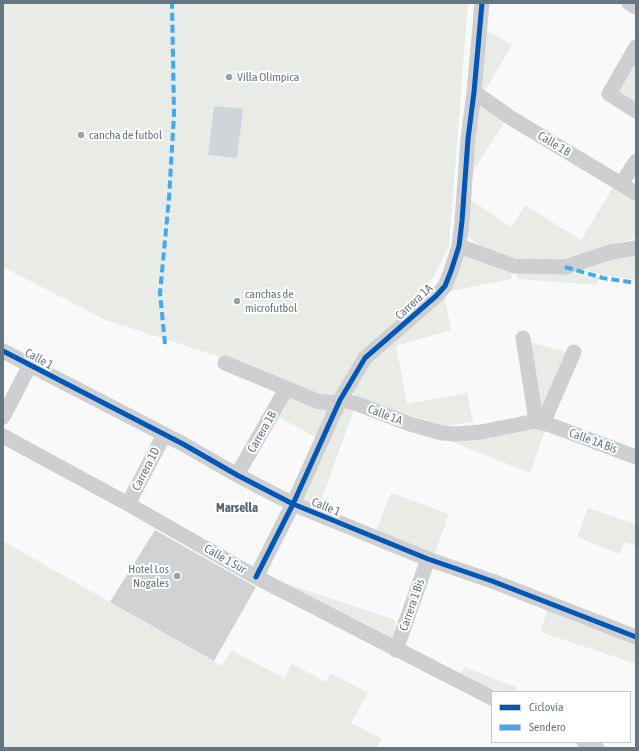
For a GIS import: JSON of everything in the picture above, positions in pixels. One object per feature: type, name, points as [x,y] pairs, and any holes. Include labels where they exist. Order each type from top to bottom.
[{"type":"street","name":"Carrera 1A","points":[[256,577],[293,504],[340,400],[365,358],[436,296],[445,286],[452,271],[459,246],[462,221],[468,139],[482,3]]},
{"type":"street","points":[[629,3],[636,6]]},
{"type":"street","points":[[636,47],[609,94],[636,111]]},
{"type":"street","name":"Calle 1B","points":[[474,92],[511,118],[636,193]]},
{"type":"street","points":[[621,184],[636,161]]},
{"type":"street","points":[[459,246],[514,266],[565,267],[611,252],[636,248]]},
{"type":"street","points":[[522,338],[543,423]]},
{"type":"street","name":"Calle 1","points":[[3,351],[293,504],[428,559],[636,637]]},
{"type":"street","points":[[543,423],[574,352]]},
{"type":"street","name":"Calle 1A","points":[[225,363],[317,401],[331,403],[340,400],[410,424],[442,433],[456,434],[481,432],[543,423]]},
{"type":"street","points":[[3,417],[30,366]]},
{"type":"street","name":"Carrera 1B","points":[[237,475],[286,389]]},
{"type":"street","name":"Calle 1A Bis","points":[[543,423],[636,457]]},
{"type":"street","name":"Carrera 1D","points":[[128,504],[164,435]]},
{"type":"street","name":"Calle 1 Sur","points":[[3,436],[128,504],[256,577],[396,650],[487,694]]},
{"type":"street","name":"Carrera 1 Bis","points":[[396,650],[428,559]]},
{"type":"street","points":[[586,743],[597,748]]},
{"type":"shaded area","points":[[4,3],[468,3],[449,246],[433,278],[336,395],[324,400],[227,359],[106,320],[3,267]]},
{"type":"shaded area","points":[[484,28],[512,45],[484,92],[478,89]]},
{"type":"shaded area","points":[[636,58],[636,109],[614,96]]},
{"type":"shaded area","points":[[478,100],[507,118],[473,171]]},
{"type":"shaded area","points":[[214,106],[243,109],[237,158],[208,155]]},
{"type":"shaded area","points":[[615,184],[636,197],[636,238],[565,262],[520,260],[487,250],[468,237],[471,200],[511,227],[525,205],[581,240]]},
{"type":"shaded area","points":[[461,250],[509,267],[512,279],[450,291]]},
{"type":"shaded area","points":[[636,251],[636,280],[603,275],[574,267]]},
{"type":"shaded area","points":[[517,270],[567,272],[599,278],[597,285],[517,279]]},
{"type":"shaded area","points":[[444,292],[451,330],[396,346],[407,404],[467,393],[473,422],[445,426],[377,404],[350,392],[366,363]]},
{"type":"shaded area","points":[[526,341],[569,353],[541,421]]},
{"type":"shaded area","points":[[287,391],[330,405],[320,440],[274,414]]},
{"type":"shaded area","points":[[341,404],[355,407],[317,511],[297,502]]},
{"type":"shaded area","points":[[546,427],[530,473],[445,439]]},
{"type":"shaded area","points":[[391,493],[449,514],[433,559],[375,534]]},
{"type":"shaded area","points":[[588,508],[636,525],[636,546],[624,542],[619,554],[577,537]]},
{"type":"shaded area","points":[[3,541],[222,666],[231,650],[284,678],[292,664],[326,682],[331,673],[368,693],[351,723],[382,739],[377,748],[3,748]]},
{"type":"shaded area","points":[[266,577],[395,620],[395,644]]},
{"type":"shaded area","points":[[548,606],[636,640],[636,664],[541,632]]},
{"type":"shaded area","points":[[464,667],[517,687],[515,691],[483,689],[460,677]]},
{"type":"building","points":[[155,530],[256,587],[214,661],[110,602]]},
{"type":"marked path","points":[[165,344],[160,293],[169,198],[174,114],[172,3]]},
{"type":"marked path","points":[[565,267],[603,278],[636,283]]},
{"type":"cycle path","points":[[256,577],[293,504],[340,400],[365,358],[436,296],[445,286],[451,271],[459,246],[462,221],[468,139],[482,3]]},
{"type":"cycle path","points":[[3,351],[183,444],[237,475],[293,504],[428,559],[492,581],[636,637]]},
{"type":"place","name":"Villa Olímpica","points":[[229,77]]},
{"type":"place","name":"cancha de futbol","points":[[81,135]]},
{"type":"place","name":"canchas de microfutbol","points":[[237,301]]},
{"type":"place","name":"Hotel Los Nogales","points":[[177,576]]},
{"type":"district","name":"Marsella","points":[[237,508]]}]
